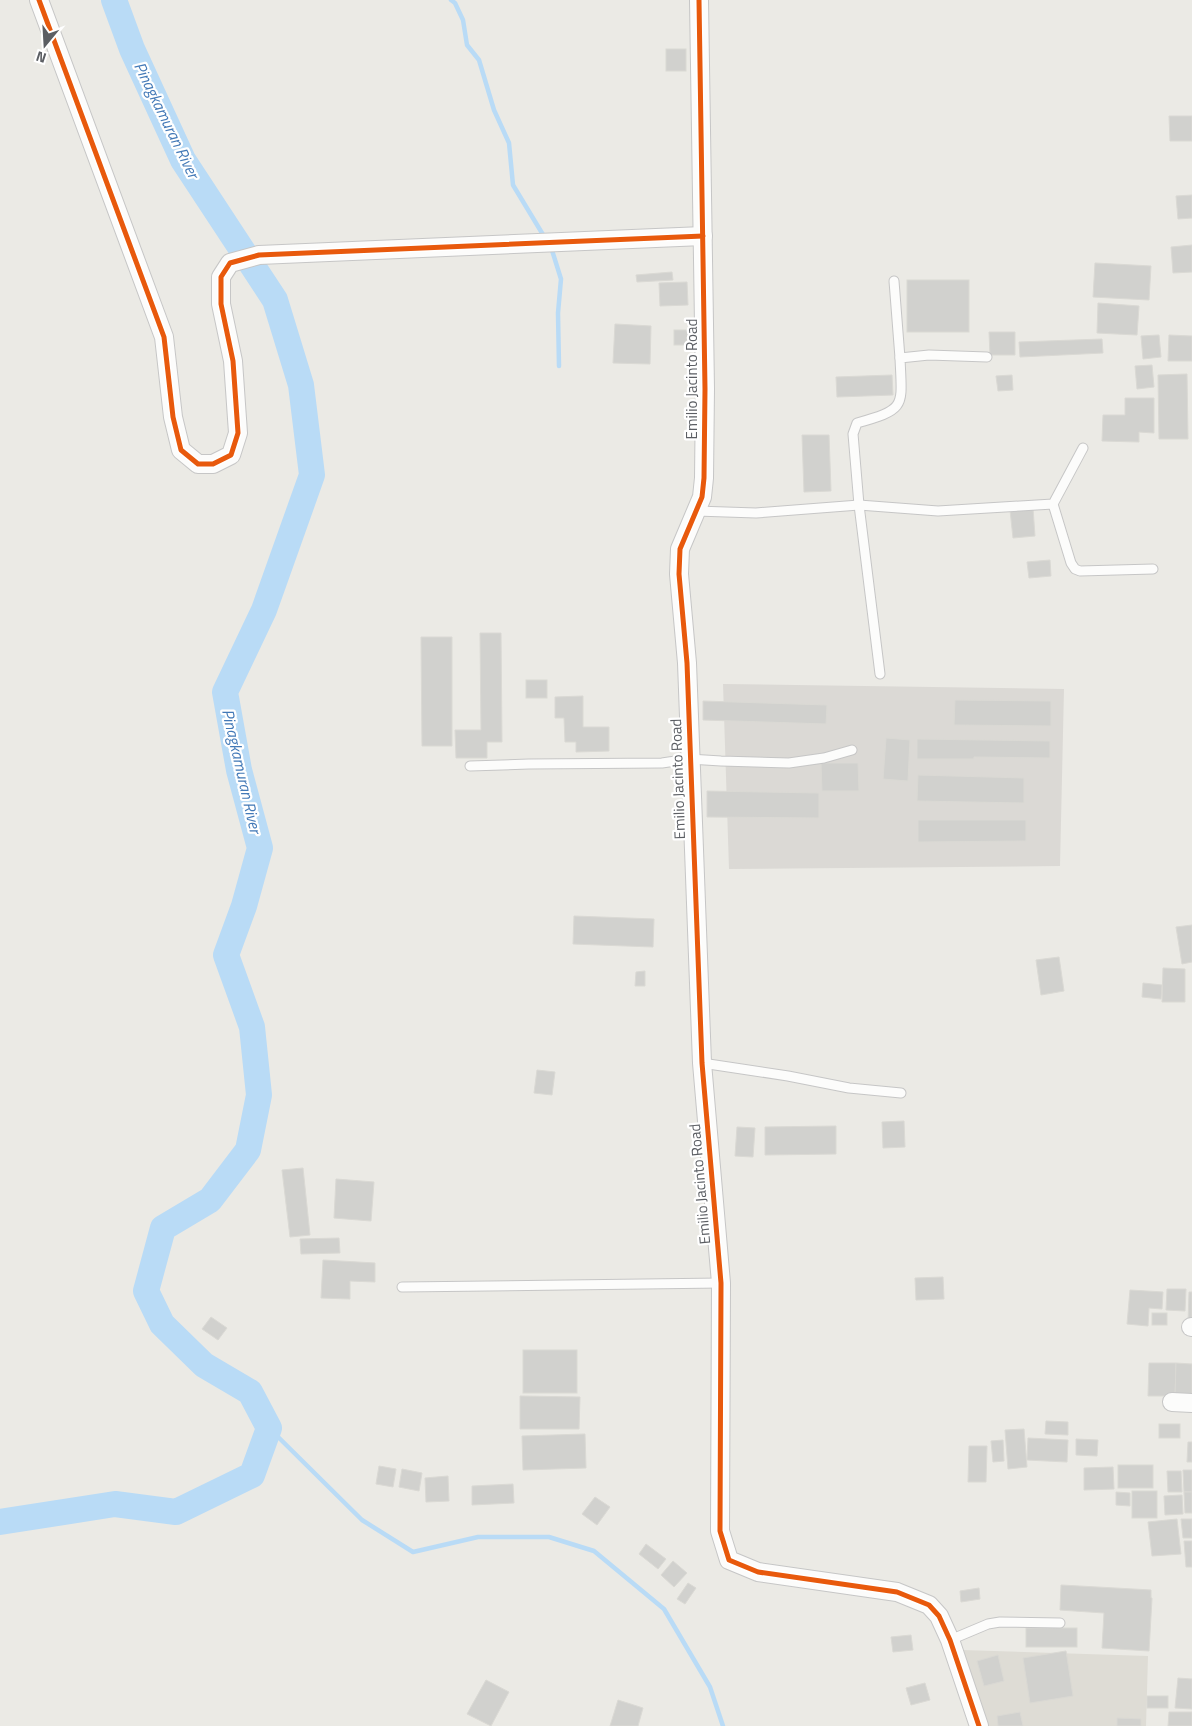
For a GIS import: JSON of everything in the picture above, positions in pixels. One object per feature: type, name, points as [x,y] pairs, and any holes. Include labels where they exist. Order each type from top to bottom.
[{"type":"street","points":[[39,0],[164,337],[173,417],[181,450],[198,464],[213,464],[231,455],[238,433],[233,361],[221,304],[221,277],[230,263],[258,255],[703,236]]},
{"type":"street","name":"Emilio Jacinto Road","points":[[699,0],[703,236],[704,478],[702,497],[680,549],[679,574],[687,663],[689,759],[702,1063],[721,1283],[720,1531],[729,1560],[758,1572],[897,1592],[929,1605],[939,1616],[950,1640]]},
{"type":"street","points":[[1172,1402],[1192,1402]]},
{"type":"street","points":[[950,1640],[979,1726]]},
{"type":"lane","points":[[880,674],[859,505],[853,434],[857,423],[885,415],[896,407],[902,399],[894,282]]},
{"type":"lane","points":[[900,358],[929,355],[987,357]]},
{"type":"lane","points":[[1083,448],[1053,504],[1071,563],[1075,569],[1080,571],[1152,569]]},
{"type":"lane","points":[[696,511],[756,513],[859,505],[938,511],[1053,504]]},
{"type":"lane","points":[[470,766],[662,763],[689,759],[788,762],[824,758],[852,750]]},
{"type":"lane","points":[[702,1063],[788,1076],[849,1088],[901,1093]]},
{"type":"lane","points":[[402,1287],[721,1283]]},
{"type":"lane","points":[[950,1640],[988,1624],[1000,1622],[1060,1623]]},
{"type":"shaded area","points":[[723,684],[1064,689],[1060,866],[729,869]]},
{"type":"shaded area","points":[[962,1650],[1148,1656],[1146,1726],[986,1726]]},
{"type":"building","points":[[666,49],[686,49],[686,71],[666,71]]},
{"type":"building","points":[[1169,116],[1192,116],[1192,141],[1170,141]]},
{"type":"building","points":[[1192,195],[1192,218],[1178,219],[1176,196]]},
{"type":"building","points":[[1192,245],[1192,272],[1173,273],[1171,247]]},
{"type":"building","points":[[1095,263],[1151,266],[1149,300],[1093,297]]},
{"type":"building","points":[[672,272],[673,280],[637,282],[636,275]]},
{"type":"building","points":[[907,280],[969,280],[969,332],[907,332]]},
{"type":"building","points":[[687,282],[688,305],[660,306],[659,283]]},
{"type":"building","points":[[1098,303],[1139,306],[1137,335],[1097,333]]},
{"type":"building","points":[[615,324],[651,326],[650,364],[613,363]]},
{"type":"building","points":[[674,330],[691,330],[691,345],[674,345]]},
{"type":"building","points":[[989,332],[1015,332],[1015,355],[990,355]]},
{"type":"building","points":[[1159,335],[1161,357],[1143,359],[1141,336]]},
{"type":"building","points":[[1169,335],[1192,336],[1192,361],[1168,361]]},
{"type":"building","points":[[1102,339],[1103,353],[1020,357],[1019,342]]},
{"type":"building","points":[[1152,365],[1154,387],[1137,389],[1135,366]]},
{"type":"building","points":[[1187,374],[1188,439],[1159,439],[1158,375]]},
{"type":"building","points":[[892,375],[893,395],[837,397],[836,377]]},
{"type":"building","points":[[1012,375],[1013,390],[998,391],[996,376]]},
{"type":"building","points":[[1125,398],[1154,398],[1154,433],[1139,432],[1139,442],[1102,441],[1103,415],[1125,415]]},
{"type":"building","points":[[802,435],[829,435],[831,491],[804,492]]},
{"type":"building","points":[[1033,508],[1035,536],[1013,538],[1010,510]]},
{"type":"building","points":[[1050,560],[1051,576],[1029,578],[1027,562]]},
{"type":"building","points":[[480,633],[501,633],[502,742],[487,742],[487,758],[456,758],[455,730],[481,730]]},
{"type":"building","points":[[421,637],[452,637],[452,746],[422,746]]},
{"type":"building","points":[[526,680],[547,680],[547,698],[526,698]]},
{"type":"building","points":[[583,696],[583,727],[609,727],[609,751],[576,752],[576,742],[565,742],[564,718],[555,718],[555,697]]},
{"type":"building","points":[[955,700],[1051,701],[1051,726],[954,725]]},
{"type":"building","points":[[703,701],[827,705],[826,724],[703,720]]},
{"type":"building","points":[[886,738],[910,740],[908,781],[883,779]]},
{"type":"building","points":[[917,739],[1050,741],[1050,758],[974,757],[974,759],[917,759]]},
{"type":"building","points":[[821,763],[858,763],[859,791],[822,791]]},
{"type":"building","points":[[918,775],[1024,778],[1024,803],[917,801]]},
{"type":"building","points":[[707,791],[819,793],[819,818],[707,817]]},
{"type":"building","points":[[918,820],[1026,820],[1026,841],[918,842]]},
{"type":"building","points":[[574,916],[654,919],[653,947],[573,944]]},
{"type":"building","points":[[1192,925],[1192,962],[1182,964],[1176,927]]},
{"type":"building","points":[[1059,957],[1064,991],[1041,995],[1036,960]]},
{"type":"building","points":[[1163,968],[1185,969],[1185,1002],[1162,1002]]},
{"type":"building","points":[[645,971],[645,986],[635,986],[636,972]]},
{"type":"building","points":[[1143,983],[1162,985],[1161,999],[1142,997]]},
{"type":"building","points":[[537,1070],[555,1072],[552,1095],[534,1093]]},
{"type":"building","points":[[904,1121],[905,1147],[883,1148],[882,1122]]},
{"type":"building","points":[[836,1126],[836,1154],[765,1155],[765,1127]]},
{"type":"building","points":[[737,1127],[755,1128],[753,1157],[735,1156]]},
{"type":"building","points":[[303,1168],[310,1235],[290,1237],[282,1170]]},
{"type":"building","points":[[336,1179],[374,1182],[371,1221],[334,1218]]},
{"type":"building","points":[[339,1238],[340,1253],[301,1254],[300,1239]]},
{"type":"building","points":[[323,1260],[375,1263],[375,1282],[350,1281],[350,1299],[321,1298]]},
{"type":"building","points":[[943,1277],[944,1299],[916,1300],[915,1278]]},
{"type":"building","points":[[1167,1289],[1186,1289],[1185,1311],[1166,1310]]},
{"type":"building","points":[[1130,1290],[1163,1292],[1162,1309],[1149,1308],[1148,1326],[1127,1324]]},
{"type":"building","points":[[1189,1292],[1192,1292],[1192,1324],[1188,1324]]},
{"type":"building","points":[[1152,1313],[1167,1313],[1167,1325],[1152,1325]]},
{"type":"building","points":[[211,1317],[227,1328],[218,1340],[202,1329]]},
{"type":"building","points":[[523,1350],[577,1350],[577,1393],[523,1393]]},
{"type":"building","points":[[1149,1363],[1176,1363],[1175,1396],[1148,1396]]},
{"type":"building","points":[[1176,1363],[1192,1364],[1192,1397],[1175,1396]]},
{"type":"building","points":[[520,1396],[580,1397],[579,1429],[520,1429]]},
{"type":"building","points":[[1046,1421],[1068,1422],[1068,1435],[1045,1434]]},
{"type":"building","points":[[1159,1424],[1180,1424],[1180,1438],[1159,1438]]},
{"type":"building","points":[[1024,1429],[1027,1467],[1008,1469],[1005,1430]]},
{"type":"building","points":[[585,1434],[586,1468],[523,1470],[522,1436]]},
{"type":"building","points":[[1028,1438],[1068,1440],[1067,1462],[1027,1460]]},
{"type":"building","points":[[1076,1439],[1098,1440],[1097,1456],[1076,1455]]},
{"type":"building","points":[[1003,1440],[1004,1461],[993,1462],[991,1441]]},
{"type":"building","points":[[1188,1442],[1192,1442],[1192,1462],[1187,1462]]},
{"type":"building","points":[[969,1446],[987,1446],[986,1482],[968,1482]]},
{"type":"building","points":[[1118,1465],[1153,1465],[1153,1488],[1118,1488]]},
{"type":"building","points":[[379,1466],[396,1469],[393,1487],[376,1484]]},
{"type":"building","points":[[1113,1467],[1114,1489],[1084,1490],[1084,1468]]},
{"type":"building","points":[[402,1469],[422,1473],[419,1491],[399,1487]]},
{"type":"building","points":[[1183,1470],[1192,1470],[1192,1492],[1184,1492]]},
{"type":"building","points":[[1167,1471],[1181,1471],[1182,1492],[1168,1492]]},
{"type":"building","points":[[448,1476],[449,1501],[426,1502],[425,1478]]},
{"type":"building","points":[[513,1484],[514,1503],[472,1505],[472,1486]]},
{"type":"building","points":[[1132,1491],[1157,1491],[1157,1518],[1132,1518]]},
{"type":"building","points":[[1116,1492],[1130,1493],[1130,1506],[1116,1505]]},
{"type":"building","points":[[1184,1492],[1192,1492],[1192,1513],[1185,1513]]},
{"type":"building","points":[[1182,1495],[1183,1514],[1165,1515],[1164,1496]]},
{"type":"building","points":[[595,1497],[610,1507],[597,1525],[582,1514]]},
{"type":"building","points":[[1177,1519],[1181,1554],[1152,1556],[1148,1522]]},
{"type":"building","points":[[1181,1519],[1192,1519],[1192,1538],[1183,1538]]},
{"type":"building","points":[[1184,1541],[1192,1541],[1192,1567],[1186,1567]]},
{"type":"building","points":[[646,1544],[666,1559],[658,1569],[639,1554]]},
{"type":"building","points":[[673,1561],[687,1573],[674,1587],[661,1575]]},
{"type":"building","points":[[688,1583],[696,1588],[685,1604],[677,1599]]},
{"type":"building","points":[[1061,1585],[1151,1590],[1149,1651],[1102,1648],[1104,1613],[1060,1610]]},
{"type":"building","points":[[979,1588],[980,1599],[961,1602],[960,1591]]},
{"type":"building","points":[[1026,1628],[1077,1628],[1077,1647],[1026,1647]]},
{"type":"building","points":[[911,1635],[913,1650],[893,1652],[891,1637]]},
{"type":"building","points":[[1066,1651],[1073,1696],[1030,1703],[1023,1658]]},
{"type":"building","points":[[998,1655],[1004,1681],[984,1686],[977,1661]]},
{"type":"building","points":[[1178,1678],[1192,1679],[1192,1709],[1175,1708]]},
{"type":"building","points":[[486,1680],[509,1692],[491,1726],[467,1714]]},
{"type":"building","points":[[925,1683],[930,1700],[911,1705],[906,1688]]},
{"type":"building","points":[[1147,1696],[1168,1696],[1168,1708],[1147,1708]]},
{"type":"building","points":[[618,1700],[643,1708],[638,1726],[610,1726]]},
{"type":"building","points":[[1020,1712],[1023,1726],[998,1726],[997,1716]]},
{"type":"building","points":[[1169,1712],[1192,1712],[1192,1726],[1168,1726]]},
{"type":"building","points":[[1117,1718],[1141,1719],[1141,1726],[1117,1726]]},
{"type":"waterway","name":"Pinagkamuran River","points":[[0,1522],[115,1504],[176,1512],[252,1475],[269,1428],[250,1392],[204,1365],[162,1324],[146,1291],[163,1228],[210,1200],[248,1150],[259,1095],[252,1027],[226,955],[244,906],[260,848],[239,770],[225,692],[264,610],[312,475],[301,385],[275,300],[183,160],[132,49],[114,0]]},
{"type":"waterway","points":[[451,0],[455,3],[463,20],[467,45],[479,60],[494,110],[509,143],[513,185],[545,238]]},
{"type":"waterway","points":[[551,247],[561,279],[558,313],[559,366]]},
{"type":"waterway","points":[[269,1428],[362,1520],[413,1552],[478,1537],[549,1537],[594,1551],[664,1609],[710,1687],[723,1726]]},
{"type":"cycle path","points":[[39,0],[164,337],[173,417],[181,450],[198,464],[213,464],[231,455],[238,433],[233,361],[221,304],[221,277],[230,263],[259,255],[703,236]]},
{"type":"cycle path","points":[[699,0],[705,389],[704,478],[702,497],[680,549],[679,574],[687,663],[702,1063],[721,1283],[720,1531],[729,1560],[758,1572],[897,1592],[929,1605],[939,1616],[950,1640],[979,1726]]}]
